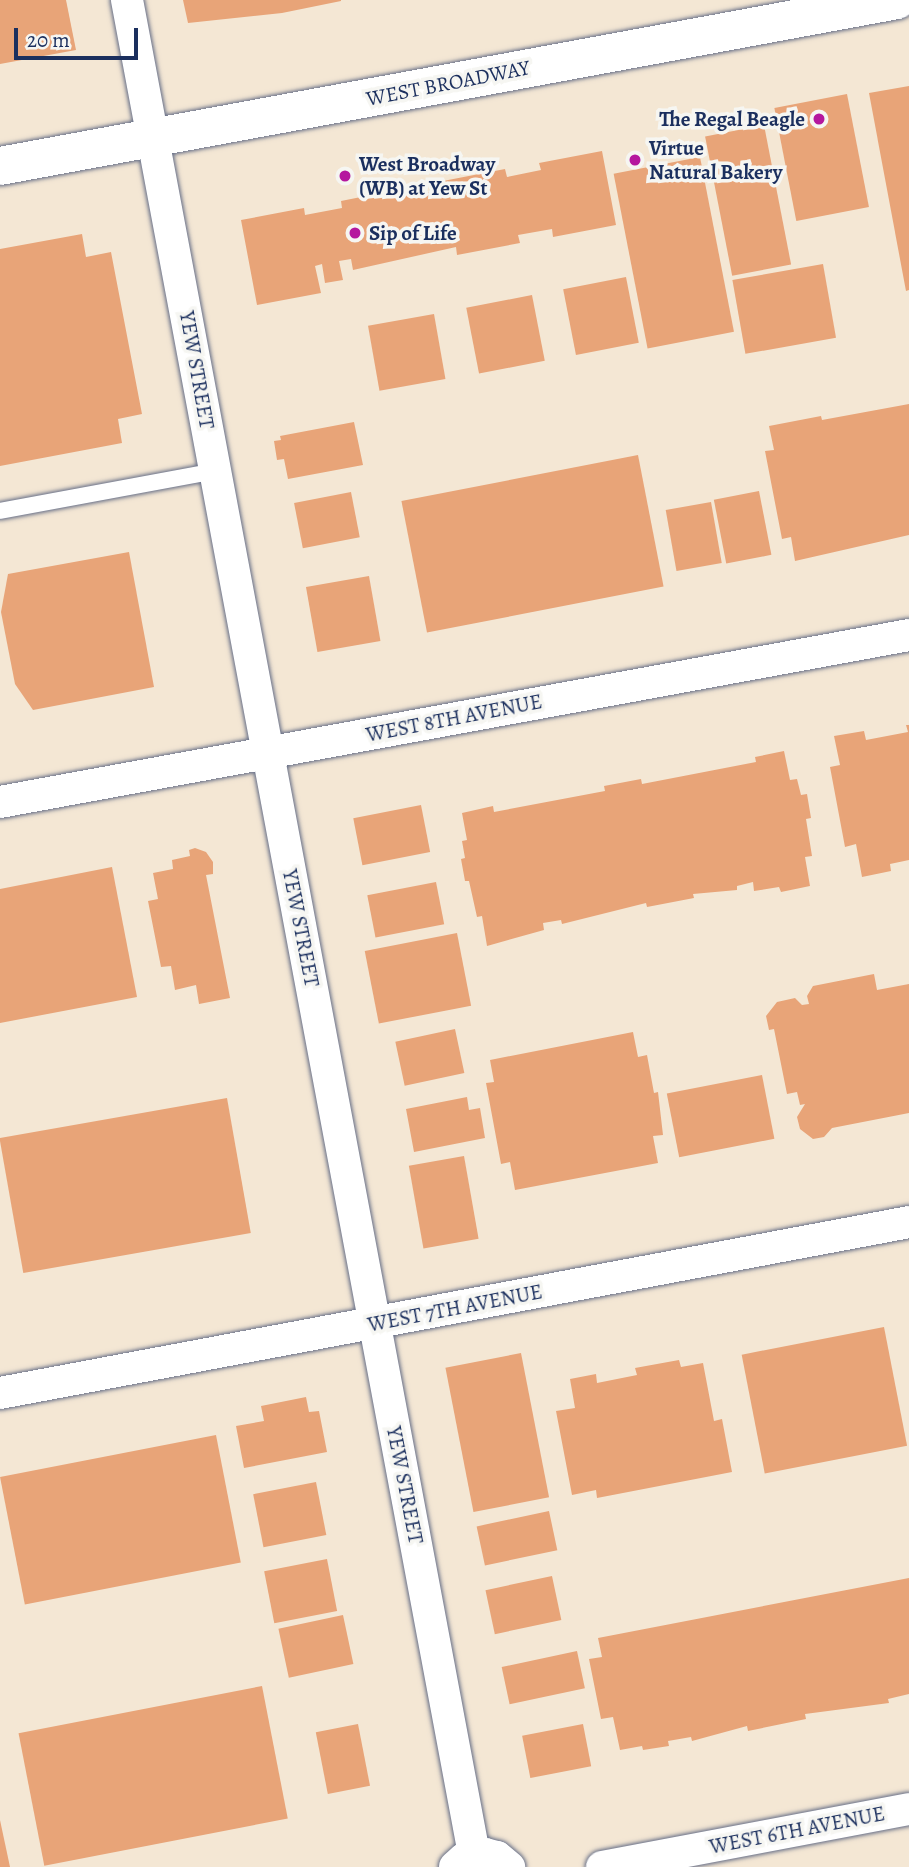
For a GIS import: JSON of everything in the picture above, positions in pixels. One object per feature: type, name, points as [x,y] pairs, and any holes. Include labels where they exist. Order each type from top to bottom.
[{"type":"main road","name":"WEST BROADWAY","points":[[0,166],[897,0]]},
{"type":"street","name":"YEW STREET","points":[[127,0],[375,1324],[465,1861]]},
{"type":"street","name":"WEST 8TH AVENUE","points":[[0,803],[909,635]]},
{"type":"street","name":"WEST 7TH AVENUE","points":[[0,1393],[909,1222]]},
{"type":"street","name":"WEST 6TH AVENUE","points":[[602,1867],[909,1809]]},
{"type":"street","points":[[465,1861],[497,1857],[509,1867]]},
{"type":"lane","points":[[0,511],[215,471]]},
{"type":"building","points":[[0,0],[66,0],[76,50],[0,64]]},
{"type":"building","points":[[183,0],[341,1],[282,13],[188,23]]},
{"type":"building","points":[[909,86],[909,290],[906,291],[869,93]]},
{"type":"building","points":[[847,94],[869,207],[796,221],[774,108]]},
{"type":"building","points":[[764,125],[791,264],[732,276],[705,136]]},
{"type":"building","points":[[602,151],[616,225],[553,237],[552,229],[518,235],[520,243],[457,255],[456,247],[353,270],[351,259],[339,261],[343,280],[325,283],[322,264],[315,266],[321,293],[257,305],[241,220],[304,208],[305,215],[342,208],[341,201],[406,188],[407,196],[444,189],[443,181],[505,169],[507,177],[541,170],[539,163]]},
{"type":"building","points":[[700,157],[734,332],[648,349],[614,174]]},
{"type":"building","points":[[82,234],[86,257],[111,252],[142,414],[118,419],[122,443],[0,466],[0,249]]},
{"type":"building","points":[[823,264],[836,338],[745,354],[732,280]]},
{"type":"building","points":[[626,277],[639,343],[576,355],[563,289]]},
{"type":"building","points":[[532,295],[545,361],[479,374],[466,308]]},
{"type":"building","points":[[434,314],[445,379],[379,391],[368,326]]},
{"type":"building","points":[[909,404],[909,535],[795,561],[791,537],[782,539],[765,451],[774,450],[769,426],[821,416],[822,420]]},
{"type":"building","points":[[354,422],[363,465],[288,479],[284,459],[277,460],[274,441],[281,440],[280,436]]},
{"type":"building","points":[[638,455],[664,587],[427,633],[401,501]]},
{"type":"building","points":[[759,491],[771,555],[726,564],[714,500]]},
{"type":"building","points":[[351,492],[360,537],[303,548],[294,503]]},
{"type":"building","points":[[711,502],[722,563],[676,571],[666,510]]},
{"type":"building","points":[[129,552],[154,687],[33,710],[15,684],[1,612],[8,574]]},
{"type":"building","points":[[369,576],[380,641],[317,652],[306,587]]},
{"type":"building","points":[[906,725],[909,725],[909,860],[890,864],[891,871],[862,877],[856,844],[845,847],[830,767],[840,765],[834,736],[864,731],[866,740],[908,732]]},
{"type":"building","points":[[784,751],[790,780],[797,779],[801,795],[807,794],[811,818],[806,819],[812,856],[805,857],[810,886],[781,892],[779,887],[754,891],[753,882],[737,886],[737,890],[693,894],[694,898],[647,907],[646,903],[562,924],[561,920],[543,923],[544,930],[487,946],[482,916],[477,917],[469,881],[465,881],[461,859],[465,858],[462,841],[467,840],[462,813],[493,806],[494,812],[605,791],[604,786],[641,779],[642,784],[756,762],[755,757]]},
{"type":"building","points":[[421,805],[430,852],[362,865],[353,818]]},
{"type":"building","points":[[195,848],[206,852],[213,862],[213,874],[206,875],[230,998],[199,1004],[196,985],[175,990],[171,966],[161,967],[148,901],[158,899],[153,873],[173,869],[172,860],[190,856],[189,850]]},
{"type":"building","points":[[112,867],[137,997],[0,1023],[0,889]]},
{"type":"building","points":[[436,882],[444,924],[375,938],[367,895]]},
{"type":"building","points":[[457,933],[471,1006],[379,1024],[365,951]]},
{"type":"building","points":[[874,974],[877,990],[909,984],[909,1113],[832,1128],[824,1137],[813,1139],[800,1129],[797,1117],[805,1104],[800,1105],[797,1092],[787,1094],[774,1029],[769,1030],[766,1016],[777,1002],[795,998],[802,1005],[809,1004],[807,996],[813,986]]},
{"type":"building","points":[[455,1029],[464,1073],[405,1086],[395,1042]]},
{"type":"building","points":[[633,1032],[638,1057],[647,1055],[654,1093],[658,1092],[663,1135],[653,1136],[658,1163],[515,1190],[510,1162],[501,1164],[486,1083],[494,1082],[490,1060]]},
{"type":"building","points":[[762,1075],[774,1139],[679,1157],[667,1094]]},
{"type":"building","points":[[467,1097],[469,1110],[480,1108],[485,1138],[414,1152],[406,1109]]},
{"type":"building","points":[[227,1098],[251,1233],[23,1273],[0,1138]]},
{"type":"building","points":[[464,1156],[479,1239],[423,1248],[409,1166]]},
{"type":"building","points":[[884,1327],[907,1446],[765,1473],[742,1355]]},
{"type":"building","points":[[521,1353],[549,1497],[473,1512],[445,1368]]},
{"type":"building","points":[[679,1360],[681,1367],[703,1363],[714,1421],[722,1419],[732,1472],[597,1498],[596,1490],[572,1495],[556,1411],[575,1408],[570,1379],[596,1374],[597,1383],[637,1375],[635,1368]]},
{"type":"building","points":[[306,1397],[309,1412],[319,1411],[327,1452],[244,1468],[236,1426],[264,1421],[261,1406]]},
{"type":"building","points":[[216,1435],[241,1563],[25,1605],[0,1477]]},
{"type":"building","points":[[316,1482],[326,1535],[263,1547],[253,1494]]},
{"type":"building","points":[[549,1511],[557,1550],[485,1566],[477,1526]]},
{"type":"building","points":[[327,1559],[337,1611],[274,1623],[264,1571]]},
{"type":"building","points":[[552,1576],[561,1620],[495,1634],[485,1590]]},
{"type":"building","points":[[909,1578],[909,1694],[888,1699],[889,1703],[805,1714],[806,1719],[748,1731],[747,1726],[692,1741],[691,1737],[668,1741],[669,1746],[643,1750],[642,1746],[620,1750],[613,1717],[601,1719],[589,1659],[602,1657],[598,1638]]},
{"type":"building","points":[[343,1615],[353,1664],[289,1678],[278,1629]]},
{"type":"building","points":[[577,1651],[585,1688],[510,1704],[502,1667]]},
{"type":"building","points":[[262,1686],[288,1819],[44,1866],[19,1733]]},
{"type":"building","points":[[358,1724],[370,1786],[328,1794],[316,1732]]},
{"type":"building","points":[[583,1724],[591,1766],[530,1778],[522,1736]]},
{"type":"building","points":[[0,1820],[10,1867],[0,1867]]},
{"type":"place","name":"The Regal Beagle","points":[[819,119]]},
{"type":"place","name":"Virtue Natural Bakery","points":[[635,160]]},
{"type":"place","name":"West Broadway (WB) at Yew St","points":[[345,176]]},
{"type":"place","name":"Sip of Life","points":[[355,233]]}]
